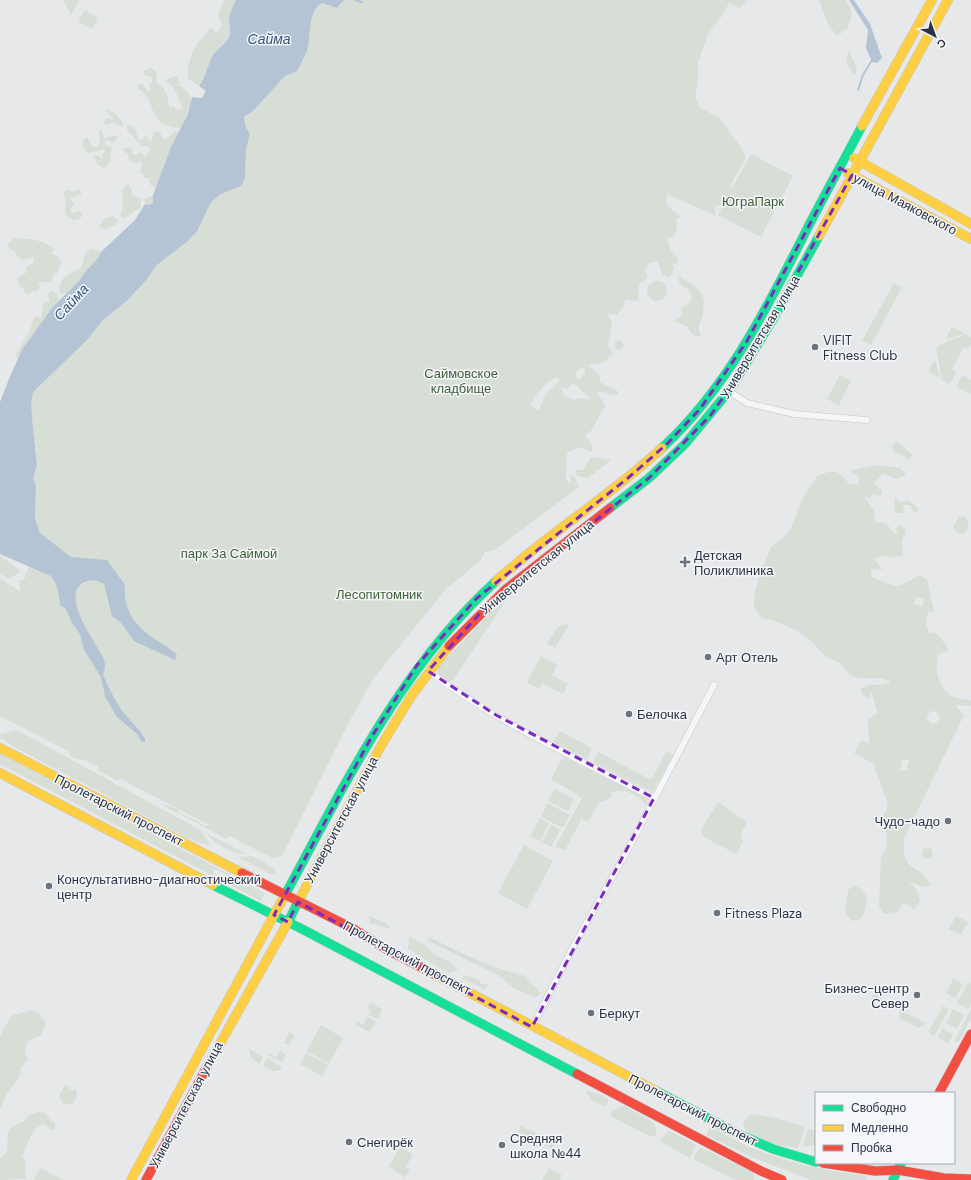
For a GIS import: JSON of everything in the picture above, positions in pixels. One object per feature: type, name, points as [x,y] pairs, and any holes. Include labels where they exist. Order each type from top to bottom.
[{"type":"main road","name":"Университетская улица","points":[[131,1180],[371,738],[401,688],[432,646],[463,612],[502,575],[638,470],[667,444],[700,409],[746,341],[932,0]]},
{"type":"main road","name":"Университетская улица","points":[[146,1180],[235,1016],[258,978],[382,744],[428,671],[454,639],[484,609],[531,570],[636,489],[670,459],[698,430],[730,390],[772,321],[882,117],[948,0]]},
{"type":"main road","name":"улица Маяковского","points":[[847,155],[859,160],[971,224]]},
{"type":"main road","name":"улица Маяковского","points":[[840,168],[971,239]]},
{"type":"main road","name":"Пролетарский проспект","points":[[0,748],[298,902],[352,928],[386,949],[532,1027],[754,1142],[815,1162]]},
{"type":"main road","name":"Пролетарский проспект","points":[[0,773],[288,922],[761,1171],[782,1180]]},
{"type":"main road","points":[[940,1092],[971,1034]]},
{"type":"main road","points":[[829,1164],[875,1171],[900,1167],[944,1178],[971,1179]]},
{"type":"main road","points":[[893,1180],[900,1167]]},
{"type":"street","points":[[730,390],[748,403],[794,414],[867,420]]},
{"type":"street","points":[[428,671],[467,699],[560,751],[654,798]]},
{"type":"street","points":[[532,1027],[573,947],[714,685]]},
{"type":"highlighted area","points":[[840,168],[852,175],[745,367],[710,416],[649,478],[484,609],[428,671],[496,715],[654,798],[532,1027],[298,902],[288,922],[274,915],[371,738],[417,665],[477,598],[628,478],[667,444],[700,409],[747,341]]},
{"type":"green space","points":[[63,0],[79,0],[71,15]]},
{"type":"green space","points":[[224,0],[236,0],[229,17],[230,33],[228,40],[220,46],[209,64],[199,86],[188,78],[188,68],[192,53],[198,42],[205,36],[209,28],[213,29],[215,33],[219,30],[222,24],[218,15]]},
{"type":"green space","name":"парк За Саймой","points":[[344,0],[748,0],[740,8],[729,3],[722,16],[708,34],[698,62],[698,82],[695,96],[699,107],[719,118],[742,149],[746,158],[732,182],[731,190],[751,154],[793,176],[761,237],[718,215],[724,204],[714,207],[716,216],[667,194],[666,203],[673,211],[681,216],[677,219],[677,228],[674,237],[667,238],[671,251],[678,258],[678,263],[672,264],[674,269],[670,277],[662,275],[658,261],[650,263],[645,269],[648,278],[639,284],[638,301],[625,300],[624,306],[617,315],[607,314],[612,323],[608,345],[613,354],[602,363],[588,365],[600,376],[600,382],[619,392],[616,395],[596,391],[605,405],[591,431],[585,435],[593,446],[592,452],[579,447],[567,453],[566,480],[569,483],[571,482],[570,475],[575,478],[579,487],[493,551],[485,552],[481,560],[445,590],[373,679],[349,722],[282,856],[272,858],[228,835],[229,838],[227,839],[164,806],[166,805],[177,809],[179,813],[205,826],[209,825],[119,778],[118,781],[99,771],[98,766],[73,757],[68,751],[0,716],[0,579],[20,591],[19,581],[24,580],[40,533],[35,518],[36,486],[33,478],[37,465],[31,404],[33,392],[86,341],[103,320],[128,300],[147,279],[157,265],[188,241],[211,202],[221,194],[241,186],[245,179],[246,150],[250,134],[246,128],[244,117],[253,111],[285,76],[297,71],[307,50],[312,17],[318,6],[322,3],[337,8]],"holes":[[[581,368],[585,368],[585,373],[579,380],[575,374]],[[557,377],[560,380],[545,395],[539,410],[530,405],[541,389]],[[571,384],[577,385],[581,391],[590,398],[579,398],[574,400],[565,396],[560,386],[565,389],[570,387]]]},
{"type":"green space","points":[[819,0],[846,0],[852,13],[848,28],[837,36],[828,24]]},
{"type":"green space","points":[[85,10],[98,18],[92,29],[78,22]]},
{"type":"green space","points":[[849,51],[857,69],[855,75],[850,70],[847,61]]},
{"type":"green space","points":[[151,68],[155,70],[156,73],[156,83],[165,90],[170,108],[174,106],[177,110],[183,108],[174,88],[166,80],[173,76],[177,77],[180,83],[178,86],[181,86],[186,90],[192,100],[182,128],[162,123],[157,118],[148,99],[138,89],[137,85],[142,84],[148,92],[151,89],[149,85],[152,82],[152,77],[144,75],[143,71]]},
{"type":"green space","points":[[105,109],[116,114],[123,124],[122,127],[114,122],[107,125],[104,124],[104,121],[107,118],[110,120],[113,118]]},
{"type":"green space","points":[[127,125],[131,125],[136,131],[139,141],[144,139],[144,134],[149,140],[152,140],[154,132],[160,132],[162,137],[166,139],[175,131],[179,132],[171,147],[156,188],[151,186],[149,178],[145,178],[140,171],[143,165],[141,162],[134,163],[129,160],[128,154],[123,151],[124,148],[131,148],[134,155],[141,152],[145,157],[151,149],[147,146],[142,146],[127,130]]},
{"type":"green space","points":[[101,130],[104,138],[117,135],[118,137],[115,142],[112,143],[106,139],[105,144],[112,148],[110,161],[105,168],[101,167],[95,161],[94,156],[98,156],[102,159],[105,149],[88,153],[83,146],[83,141],[87,137],[93,148],[98,146],[100,139],[99,131]]},
{"type":"green space","points":[[128,184],[132,188],[132,194],[141,199],[141,207],[125,218],[120,216],[123,205],[122,190]]},
{"type":"green space","points":[[79,189],[82,192],[80,195],[77,193],[76,197],[71,197],[71,201],[74,203],[70,210],[72,213],[79,211],[82,214],[81,218],[73,220],[65,214],[65,190],[69,190],[71,192]]},
{"type":"green space","points":[[153,195],[153,203],[147,205],[145,204],[145,199]]},
{"type":"green space","points":[[112,216],[118,220],[116,224],[105,230],[99,226],[105,218]]},
{"type":"green space","points":[[15,238],[36,240],[45,243],[54,249],[52,254],[57,256],[61,261],[58,272],[54,274],[52,281],[38,283],[40,288],[37,291],[32,291],[28,295],[23,291],[24,288],[20,287],[17,278],[25,274],[26,267],[33,263],[34,257],[21,260],[14,251],[9,249],[8,243]]},
{"type":"green space","points":[[92,249],[101,252],[97,259],[67,294],[59,293],[63,279],[82,266],[85,254]]},
{"type":"green space","points":[[679,275],[697,288],[704,301],[703,316],[699,328],[701,336],[694,335],[687,326],[673,321],[682,316],[681,308],[689,304],[692,299],[689,290],[679,283]]},
{"type":"green space","points":[[657,281],[664,284],[667,291],[664,298],[657,301],[650,298],[647,291],[650,284]]},
{"type":"green space","points":[[894,283],[902,287],[871,345],[862,341]]},
{"type":"green space","points":[[51,291],[55,292],[60,300],[31,338],[19,358],[15,357],[28,334],[33,319],[36,316],[41,319],[43,303],[50,301],[48,294]]},
{"type":"green space","points":[[952,327],[964,333],[949,339],[946,338]]},
{"type":"green space","points":[[966,334],[971,337],[971,344],[968,349],[964,347],[952,370],[956,372],[950,384],[942,380],[936,349],[938,346]]},
{"type":"green space","points":[[619,340],[624,345],[619,350],[614,345]]},
{"type":"green space","points":[[934,361],[936,362],[940,378],[928,372]]},
{"type":"green space","points":[[840,375],[851,381],[839,405],[827,399]]},
{"type":"green space","points":[[962,375],[971,380],[971,394],[956,387]]},
{"type":"green space","points":[[898,442],[910,452],[913,457],[908,459],[892,449],[893,444]]},
{"type":"green space","points":[[591,457],[611,460],[588,478],[577,476],[575,470],[583,470]]},
{"type":"green space","points":[[875,465],[900,468],[906,474],[897,479],[883,474],[874,483],[882,491],[881,496],[871,494],[870,498],[863,496],[874,510],[875,522],[886,523],[894,533],[899,534],[895,529],[901,525],[906,530],[902,542],[903,555],[892,558],[885,555],[875,558],[876,562],[883,569],[871,570],[871,577],[896,586],[919,575],[927,579],[934,612],[928,611],[926,623],[929,634],[934,632],[940,637],[949,650],[938,654],[938,678],[943,688],[952,696],[971,701],[971,706],[955,705],[964,715],[904,838],[905,858],[908,864],[921,873],[930,885],[924,887],[908,881],[918,891],[920,901],[914,910],[909,905],[903,903],[898,912],[884,914],[879,906],[881,857],[887,842],[883,815],[888,804],[872,760],[870,762],[854,753],[861,740],[869,744],[868,719],[877,713],[872,692],[868,699],[862,694],[861,689],[869,685],[888,684],[891,682],[877,678],[858,678],[852,675],[846,671],[841,663],[834,661],[823,654],[811,641],[794,629],[760,617],[755,609],[754,603],[756,587],[771,547],[779,542],[788,532],[807,491],[817,476],[827,472],[835,472],[841,475],[849,484],[857,485],[859,482],[859,476],[850,471]],"holes":[[[916,597],[924,599],[923,606],[914,604]],[[931,711],[937,712],[940,718],[935,724],[930,723],[926,717]],[[901,759],[910,759],[907,768],[909,770],[899,771],[902,766]]]},
{"type":"green space","points":[[895,497],[901,503],[907,500],[914,504],[918,510],[915,514],[910,505],[903,505],[904,513],[897,513],[894,511]]},
{"type":"green space","points":[[960,516],[965,517],[969,524],[965,534],[957,533],[953,527]]},
{"type":"green space","points":[[0,556],[21,571],[9,579],[0,574]]},
{"type":"green space","points":[[530,578],[508,597],[453,680],[448,682],[438,674],[438,667],[498,605]]},
{"type":"green space","points":[[570,623],[555,648],[547,643],[558,627]]},
{"type":"green space","points":[[541,656],[557,665],[552,675],[568,684],[563,694],[542,683],[539,689],[527,682]]},
{"type":"green space","points":[[17,730],[200,830],[210,846],[191,840],[12,746],[0,737],[0,734]]},
{"type":"green space","points":[[560,731],[592,748],[587,759],[553,742]]},
{"type":"green space","points":[[667,751],[673,755],[653,792],[593,762],[598,752],[651,780]]},
{"type":"green space","points":[[0,754],[265,893],[261,901],[0,764]],"holes":[[[215,869],[231,877],[229,881],[213,873]]]},
{"type":"green space","points":[[566,758],[648,799],[646,805],[639,797],[630,793],[621,791],[611,792],[612,795],[609,799],[599,803],[588,822],[582,819],[593,797],[565,850],[555,847],[582,798],[551,779],[561,760]]},
{"type":"green space","points":[[554,789],[574,799],[568,811],[548,801]]},
{"type":"green space","points":[[718,802],[747,822],[741,834],[743,842],[736,854],[704,837],[701,829]]},
{"type":"green space","points":[[547,803],[570,815],[563,828],[541,817]]},
{"type":"green space","points":[[540,818],[549,824],[540,841],[530,836]]},
{"type":"green space","points":[[551,825],[560,830],[551,847],[542,842]]},
{"type":"green space","points":[[206,833],[246,854],[241,854],[224,848]]},
{"type":"green space","points":[[524,845],[553,861],[527,909],[498,893]]},
{"type":"green space","points":[[925,848],[929,848],[931,849],[931,857],[925,858],[922,855],[922,851]]},
{"type":"green space","points":[[252,856],[275,869],[276,873],[272,875],[238,857]]},
{"type":"green space","points":[[235,861],[270,881],[269,884]]},
{"type":"green space","points":[[855,885],[861,889],[867,897],[864,914],[859,920],[852,921],[845,913],[848,890]]},
{"type":"green space","points":[[369,916],[387,924],[390,928],[370,923]]},
{"type":"green space","points":[[956,916],[968,922],[961,935],[949,929]]},
{"type":"green space","points":[[409,936],[423,944],[435,955],[450,962],[458,970],[448,973],[408,949]]},
{"type":"green space","points":[[429,937],[488,965],[526,976],[541,994],[536,997],[515,989],[498,975],[427,940]]},
{"type":"green space","points":[[465,975],[478,979],[481,984],[488,984],[485,989],[462,979]]},
{"type":"green space","points":[[953,979],[963,984],[955,998],[946,993]]},
{"type":"green space","points":[[968,982],[971,984],[971,1003],[968,1009],[957,1003]]},
{"type":"green space","points":[[884,985],[888,987],[880,1002],[873,999],[872,996],[877,989],[881,991]]},
{"type":"green space","points":[[370,1003],[382,1009],[378,1018],[368,1015],[371,1010],[367,1008]]},
{"type":"green space","points":[[943,1006],[949,1009],[934,1036],[928,1032]]},
{"type":"green space","points":[[953,1009],[964,1015],[957,1029],[946,1023]]},
{"type":"green space","points":[[971,1009],[971,1018],[959,1041],[956,1042],[955,1040]]},
{"type":"green space","points":[[31,1010],[39,1014],[46,1024],[40,1036],[28,1041],[25,1050],[28,1060],[21,1068],[20,1076],[6,1095],[0,1110],[0,1036],[11,1016]]},
{"type":"green space","points":[[900,1010],[926,1023],[919,1028],[899,1018]]},
{"type":"green space","points":[[367,1017],[376,1022],[369,1032],[356,1024],[357,1022],[363,1025]]},
{"type":"green space","points":[[321,1025],[343,1038],[329,1064],[307,1051]]},
{"type":"green space","points":[[942,1028],[953,1034],[948,1043],[938,1037]]},
{"type":"green space","points":[[289,1032],[295,1035],[289,1045],[284,1043]]},
{"type":"green space","points":[[249,1049],[263,1057],[259,1064],[251,1058]]},
{"type":"green space","points":[[280,1051],[286,1054],[282,1062],[268,1055],[269,1054],[276,1057]]},
{"type":"green space","points":[[306,1053],[328,1065],[322,1076],[300,1064]]},
{"type":"green space","points":[[267,1058],[282,1067],[280,1070],[273,1071],[263,1066]]},
{"type":"green space","points":[[65,1084],[71,1090],[76,1090],[77,1097],[72,1105],[62,1103],[59,1096]]},
{"type":"green space","points":[[585,1091],[595,1092],[608,1099],[608,1104],[604,1106],[593,1101]]},
{"type":"green space","points":[[624,1106],[654,1123],[657,1131],[654,1137],[649,1136],[611,1116],[611,1113],[619,1107]]},
{"type":"green space","points":[[39,1112],[46,1113],[51,1122],[55,1122],[55,1130],[50,1129],[44,1124],[35,1129],[32,1133],[22,1157],[25,1160],[26,1179],[0,1180],[0,1159],[7,1151],[8,1132],[13,1126],[23,1122],[30,1114]]},
{"type":"green space","points":[[754,1114],[771,1117],[805,1127],[798,1148],[766,1142],[751,1134],[743,1123],[749,1115]]},
{"type":"green space","points":[[521,1126],[555,1143],[552,1149],[518,1132]]},
{"type":"green space","points":[[710,1127],[748,1147],[782,1159],[839,1172],[868,1176],[866,1180],[811,1180],[749,1156],[706,1135]]},
{"type":"green space","points":[[808,1129],[815,1131],[815,1146],[803,1147]]},
{"type":"green space","points":[[667,1132],[672,1132],[696,1145],[690,1158],[660,1141]]},
{"type":"green space","points":[[400,1147],[413,1154],[406,1167],[410,1170],[405,1178],[389,1166]]},
{"type":"green space","points":[[700,1147],[754,1173],[754,1180],[736,1180],[693,1159]]},
{"type":"green space","points":[[40,1168],[63,1180],[34,1180]]},
{"type":"green space","points":[[549,1168],[562,1175],[560,1180],[542,1180]]},
{"type":"water","name":"Сайма","points":[[236,0],[344,0],[337,8],[322,3],[318,6],[312,17],[307,50],[297,71],[285,76],[253,111],[244,117],[246,128],[250,134],[246,150],[245,179],[241,186],[221,194],[211,202],[197,231],[188,241],[157,265],[147,279],[128,300],[103,320],[86,341],[33,392],[31,404],[37,465],[33,478],[36,486],[35,518],[40,533],[71,557],[107,560],[125,585],[126,604],[131,616],[148,634],[177,655],[175,660],[134,641],[121,623],[112,616],[104,584],[92,580],[81,584],[76,592],[78,611],[104,660],[105,668],[103,675],[110,690],[123,712],[143,735],[145,742],[142,742],[137,734],[116,716],[105,696],[101,677],[84,650],[80,634],[72,623],[66,609],[60,605],[57,586],[51,576],[0,554],[0,402],[22,350],[52,308],[80,280],[101,252],[135,220],[145,204],[148,205],[153,203],[153,195],[171,147],[188,114],[192,97],[202,98],[206,91],[199,86],[213,55],[229,37],[229,18]]},
{"type":"water","points":[[849,0],[854,0],[870,24],[882,58],[877,63],[872,62],[866,48],[868,30]]},
{"type":"waterway","points":[[355,0],[362,2]]},
{"type":"waterway","points":[[858,90],[863,75],[872,60]]},
{"type":"traffic: fast","points":[[662,448],[685,425],[705,401],[724,376],[758,323],[862,126]]},
{"type":"traffic: fast","points":[[610,508],[649,478],[685,444],[729,391],[772,321],[819,236]]},
{"type":"traffic: fast","points":[[285,895],[353,770],[403,689],[431,651],[462,615],[496,581]]},
{"type":"traffic: fast","points":[[213,885],[302,929],[577,1074]]},
{"type":"traffic: fast","points":[[288,922],[298,902]]},
{"type":"traffic: fast","points":[[658,1092],[736,1133],[773,1149],[815,1162]]},
{"type":"traffic: fast","points":[[893,1180],[901,1164]]},
{"type":"traffic: slow","points":[[862,126],[932,0]]},
{"type":"traffic: slow","points":[[819,236],[948,0]]},
{"type":"traffic: slow","points":[[854,158],[971,224]]},
{"type":"traffic: slow","points":[[848,173],[971,239]]},
{"type":"traffic: slow","points":[[496,581],[516,563],[622,482],[662,448]]},
{"type":"traffic: slow","points":[[298,902],[382,744],[412,695],[449,646]]},
{"type":"traffic: slow","points":[[0,748],[242,873]]},
{"type":"traffic: slow","points":[[0,773],[213,885]]},
{"type":"traffic: slow","points":[[274,915],[285,895]]},
{"type":"traffic: slow","points":[[131,1180],[274,915]]},
{"type":"traffic: slow","points":[[207,1067],[288,922]]},
{"type":"traffic: slow","points":[[436,975],[658,1092]]},
{"type":"traffic: jam","points":[[449,646],[506,589],[610,508]]},
{"type":"traffic: jam","points":[[242,873],[352,928],[386,949],[436,975]]},
{"type":"traffic: jam","points":[[940,1092],[971,1034]]},
{"type":"traffic: jam","points":[[146,1180],[207,1067]]},
{"type":"traffic: jam","points":[[577,1074],[761,1171],[782,1180]]},
{"type":"traffic: jam","points":[[830,1164],[875,1171],[898,1170],[944,1178],[971,1179]]},
{"type":"place","name":"VIFIT Fitness Club","points":[[815,347]]},
{"type":"place","name":"Детская Поликлиника","points":[[685,562]]},
{"type":"place","name":"Арт Отель","points":[[708,657]]},
{"type":"place","name":"Белочка","points":[[629,714]]},
{"type":"place","name":"Чудо-чадо","points":[[948,821]]},
{"type":"place","name":"Консультативно-диагностический центр","points":[[49,886]]},
{"type":"place","name":"Fitness Plaza","points":[[717,913]]},
{"type":"place","name":"Бизнес-центр Север","points":[[917,995]]},
{"type":"place","name":"Беркут","points":[[591,1013]]},
{"type":"place","name":"Снегирёк","points":[[349,1142]]},
{"type":"place","name":"Средняя школа №44","points":[[502,1145]]},
{"type":"park label","name":"ЮграПарк","points":[[753,201]]},
{"type":"park label","name":"Саймовское кладбище","points":[[461,380]]},
{"type":"park label","name":"Лесопитомник","points":[[379,594]]}]
